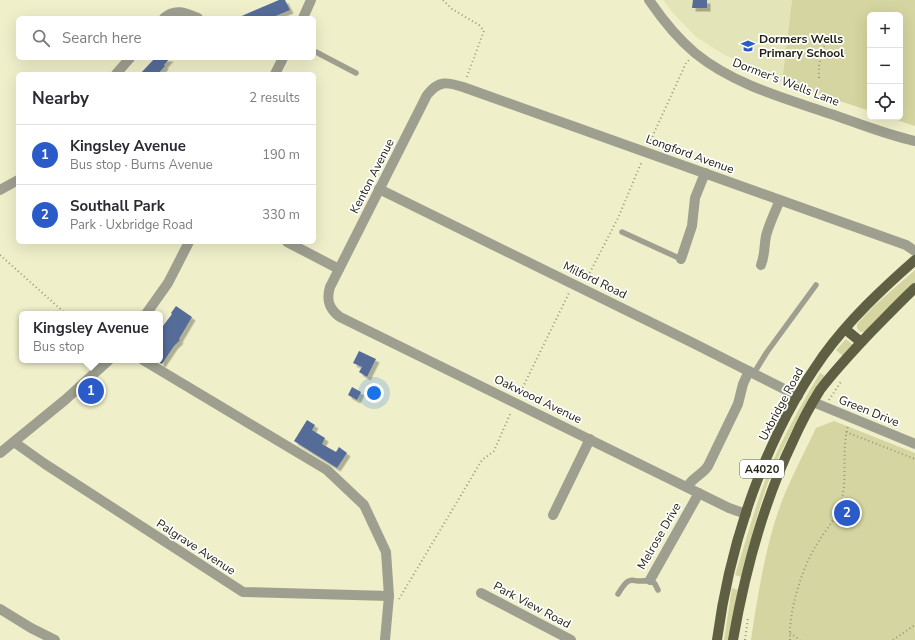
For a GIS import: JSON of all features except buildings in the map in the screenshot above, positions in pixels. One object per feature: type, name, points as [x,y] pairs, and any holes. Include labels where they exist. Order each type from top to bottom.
[{"type":"main road","name":"Uxbridge Road","points":[[717,640],[727,580],[746,514],[764,464],[798,396],[823,356],[846,329],[875,296],[915,260]]},
{"type":"main road","name":"A4020","points":[[733,640],[738,611],[762,518],[784,459],[812,402],[861,342],[915,288]]},
{"type":"main road","points":[[846,329],[861,342]]},
{"type":"main road","points":[[727,580],[745,584]]},
{"type":"street","points":[[304,16],[311,0]]},
{"type":"street","name":"Dormer's Wells Lane","points":[[648,0],[670,28],[695,53],[718,68],[766,91],[874,129],[915,141]]},
{"type":"street","points":[[166,16],[177,12],[191,16]]},
{"type":"street","points":[[118,72],[128,60]]},
{"type":"street","points":[[276,72],[282,60]]},
{"type":"street","name":"Kenton Avenue","points":[[328,298],[330,287],[338,269],[427,95],[438,85],[443,83],[459,85]]},
{"type":"street","name":"Longford Avenue","points":[[459,85],[906,245],[915,251]]},
{"type":"street","points":[[681,259],[692,226],[695,198],[704,173]]},
{"type":"street","points":[[0,190],[16,181]]},
{"type":"street","name":"Milford Road","points":[[380,189],[798,396]]},
{"type":"street","points":[[761,265],[765,256],[767,232],[780,200]]},
{"type":"street","points":[[148,311],[168,283],[188,244]]},
{"type":"street","points":[[291,244],[338,269]]},
{"type":"street","name":"Oakwood Avenue","points":[[328,298],[332,310],[340,317],[729,508],[746,514]]},
{"type":"street","points":[[0,453],[65,400],[105,363]]},
{"type":"street","points":[[148,363],[327,470],[364,505],[386,552],[388,600],[385,640]]},
{"type":"street","points":[[687,487],[691,480],[704,471],[708,466],[738,404],[743,384],[752,372]]},
{"type":"street","name":"Green Drive","points":[[812,402],[915,444]]},
{"type":"street","points":[[553,515],[590,439]]},
{"type":"street","name":"Palgrave Avenue","points":[[14,442],[45,464],[243,592],[388,600]]},
{"type":"street","name":"Melrose Drive","points":[[650,580],[699,493]]},
{"type":"street","name":"Park View Road","points":[[481,593],[571,640]]},
{"type":"street","points":[[0,609],[31,628],[55,640]]},
{"type":"lane","points":[[316,52],[356,73]]},
{"type":"lane","points":[[622,232],[681,259]]},
{"type":"lane","points":[[752,372],[816,285]]},
{"type":"lane","name":"Melrose Drive","points":[[618,594],[628,580],[650,580]]},
{"type":"lane","points":[[650,580],[655,584],[658,590]]},
{"type":"path","points":[[443,0],[452,9],[479,25],[484,31],[459,85]]},
{"type":"path","points":[[819,78],[818,69],[821,52],[830,34]]},
{"type":"path","points":[[388,600],[396,604],[482,460],[494,451],[515,402],[578,286],[618,218],[686,63],[695,53]]},
{"type":"path","points":[[0,255],[63,311]]},
{"type":"path","points":[[825,408],[842,380]]},
{"type":"path","points":[[790,640],[790,619],[794,601],[810,557],[822,536],[833,522],[842,501],[846,432],[850,418]]},
{"type":"path","points":[[846,432],[915,459]]},
{"type":"path","points":[[893,640],[915,625]]},
{"type":"path","points":[[790,633],[800,640]]},
{"type":"shaded area","name":"Dormers Wells Primary School","points":[[663,0],[792,0],[782,82],[723,54],[696,37]]},
{"type":"shaded area","points":[[792,0],[915,0],[915,126],[896,120],[903,120],[903,12],[867,12],[867,110],[782,82]]},
{"type":"shaded area","points":[[915,270],[915,284],[865,332],[860,332],[857,328],[857,324],[874,306]]},
{"type":"shaded area","points":[[846,339],[853,345],[843,356],[836,350]]},
{"type":"shaded area","points":[[820,373],[825,376],[803,411],[777,460],[759,511],[741,577],[735,575],[759,498],[773,460],[792,422]]},
{"type":"shaded area","points":[[834,421],[915,453],[915,640],[751,640],[768,545],[779,508],[789,483],[816,428]]},
{"type":"shaded area","points":[[732,588],[739,590],[729,640],[724,640]]},
{"type":"place","name":"Dormers Wells Primary School","points":[[748,46]]},
{"type":"place","name":"Kingsley Avenue","points":[[91,391]]},
{"type":"place","name":"Southall Park","points":[[847,513]]}]
